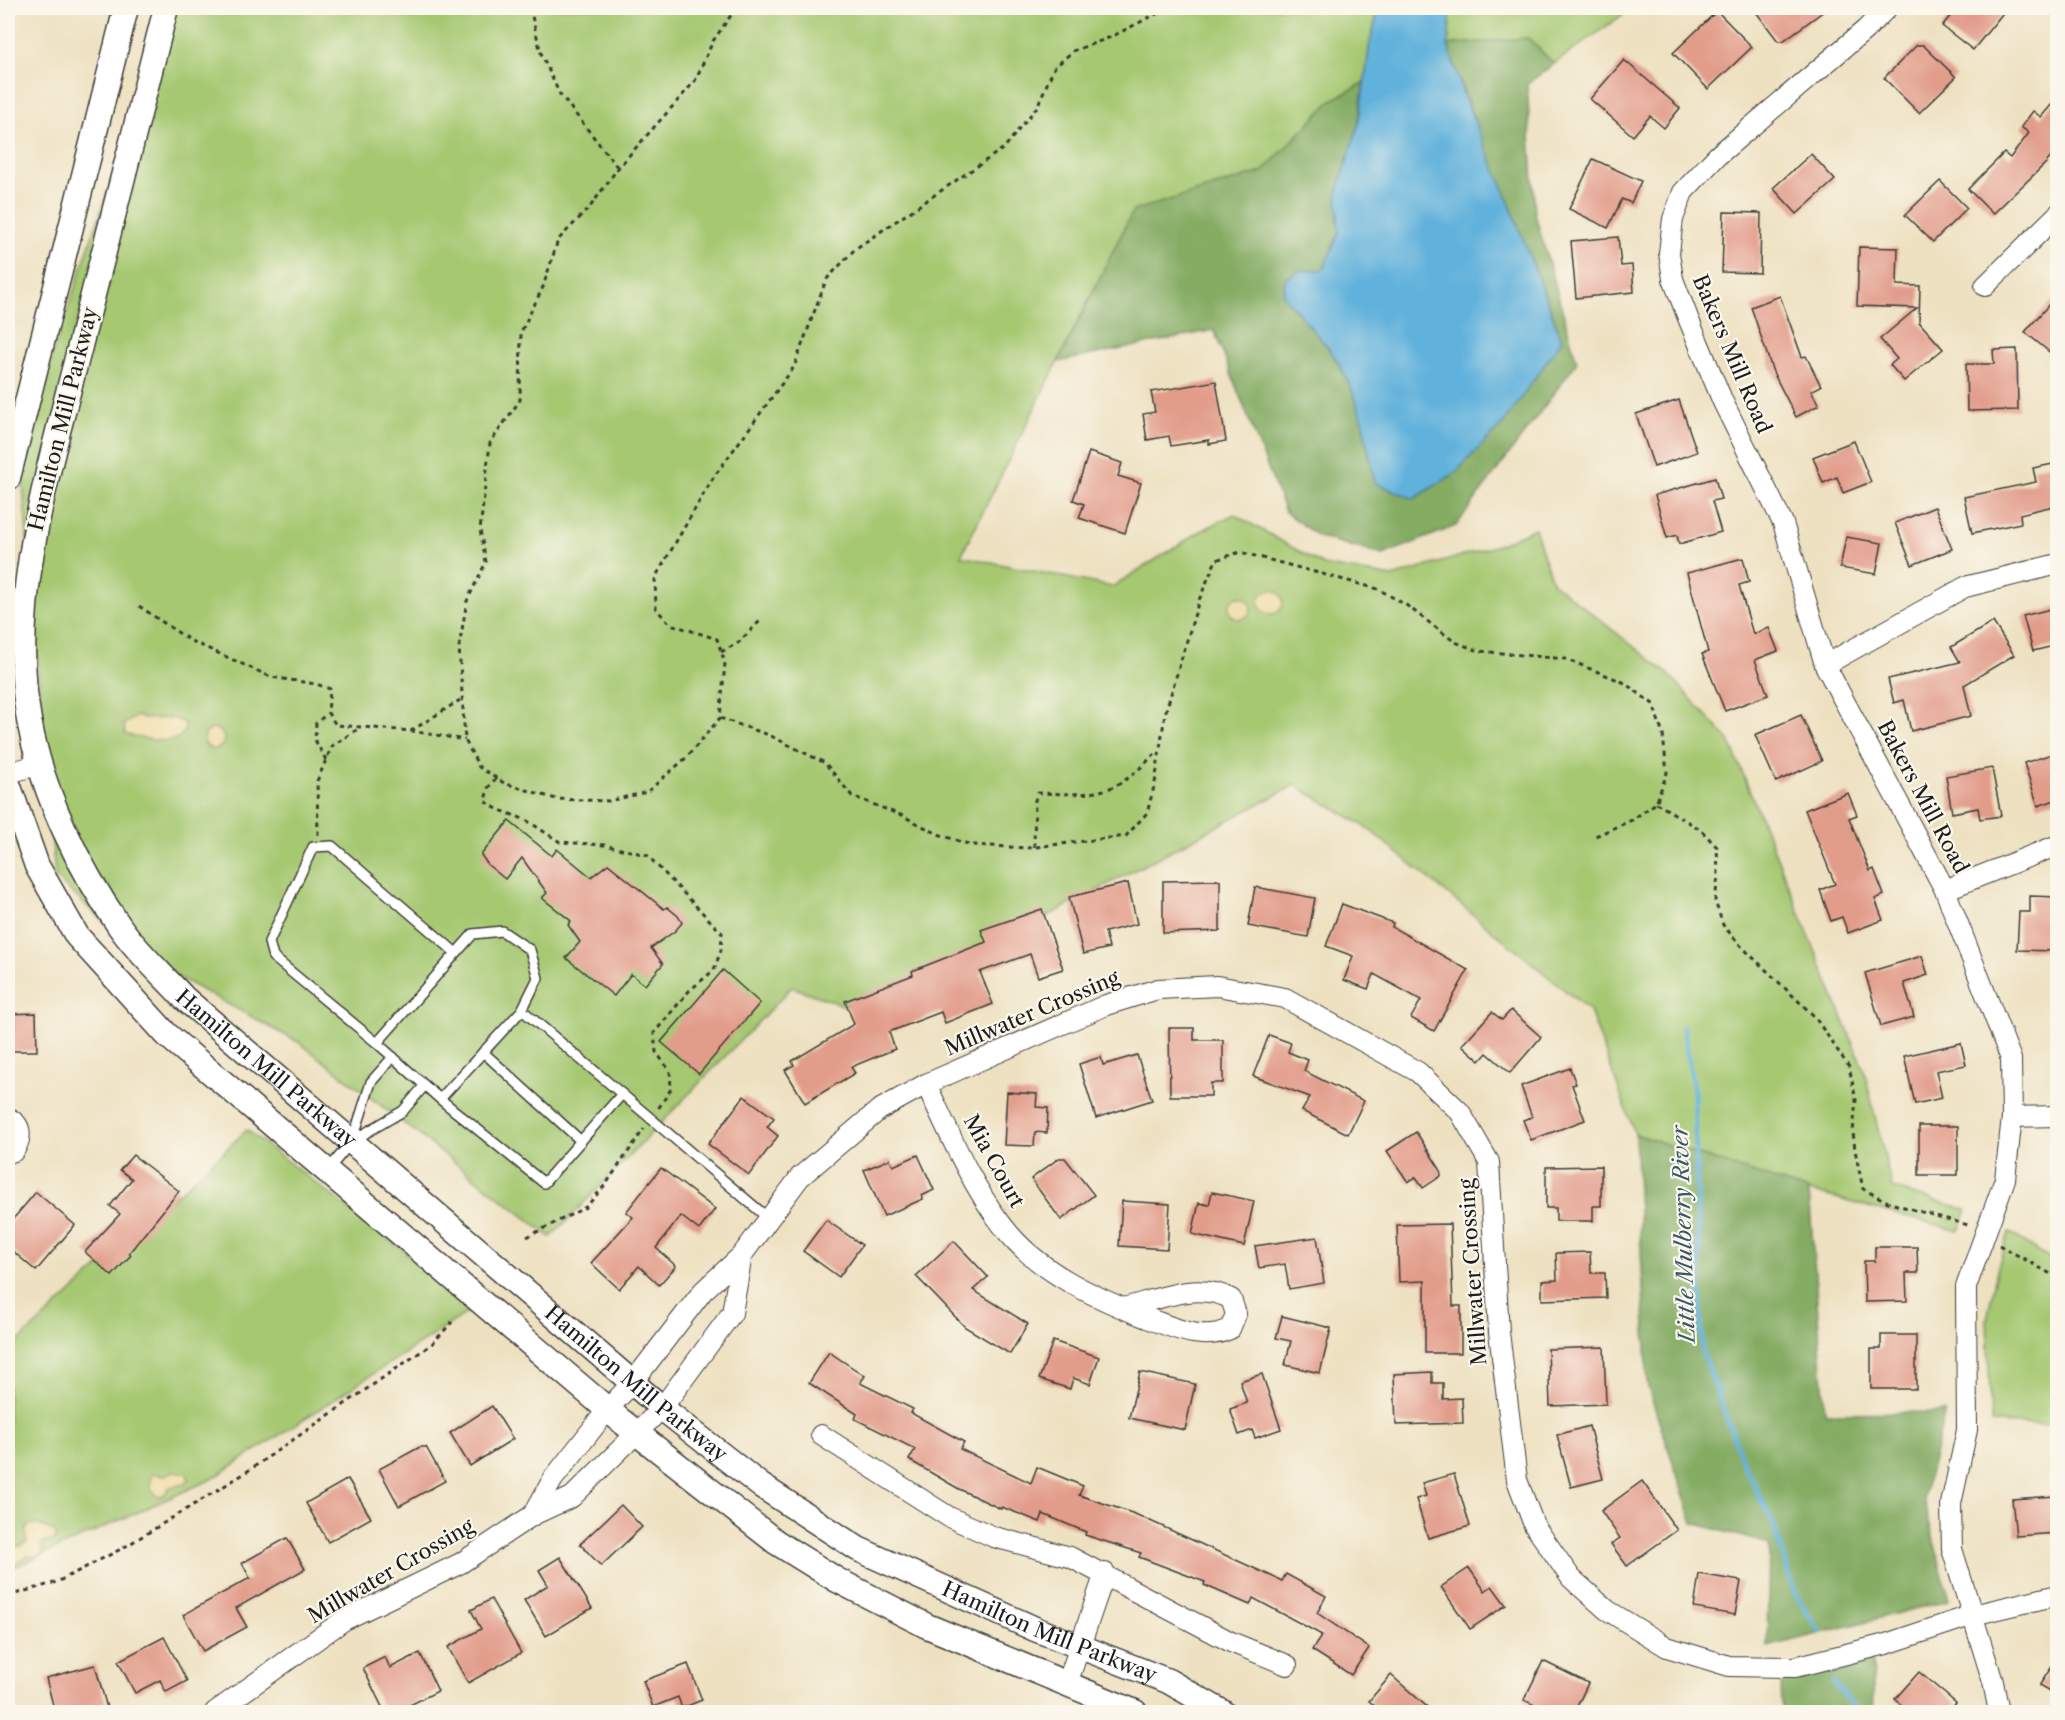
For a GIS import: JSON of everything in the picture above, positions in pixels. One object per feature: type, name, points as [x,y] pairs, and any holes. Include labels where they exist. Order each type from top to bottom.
[{"type":"street","name":"Hamilton Mill Parkway","points":[[8,478],[126,8]]},
{"type":"street","name":"Hamilton Mill Parkway","points":[[166,8],[33,544],[23,640],[29,720],[49,791],[86,874],[121,930],[184,998],[663,1408],[760,1485],[858,1549],[1035,1629],[1168,1681],[1222,1713]]},
{"type":"street","name":"Bakers Mill Road","points":[[1887,8],[1865,30],[1717,156],[1683,192],[1673,219],[1669,253],[1673,279],[1723,402],[1783,523],[1825,665],[1945,890],[2011,1059],[2012,1116],[2005,1179],[1966,1287],[1967,1430],[1951,1504],[1952,1549],[2000,1713]]},
{"type":"street","points":[[1985,286],[2058,213]]},
{"type":"street","points":[[1825,665],[1965,587],[2058,564]]},
{"type":"street","points":[[8,773],[41,764]]},
{"type":"street","name":"Hamilton Mill Parkway","points":[[8,784],[38,866],[77,936],[167,1035],[638,1434],[776,1542],[837,1580],[927,1626],[1135,1713]]},
{"type":"street","points":[[1945,890],[2058,845]]},
{"type":"street","name":"Millwater Crossing","points":[[533,1515],[552,1479],[608,1409],[633,1382],[703,1291],[742,1256],[800,1177],[879,1110],[926,1084],[1106,1005],[1158,989],[1217,986],[1285,998],[1418,1072],[1460,1112],[1489,1162],[1499,1332],[1517,1480],[1534,1525],[1571,1578],[1607,1610],[1667,1647],[1729,1666],[1795,1667],[1886,1644],[1972,1615],[2058,1595]]},
{"type":"street","name":"Mia Court","points":[[926,1084],[977,1188],[1003,1227],[1035,1258],[1072,1284],[1124,1308],[1191,1333],[1215,1336],[1230,1329],[1236,1314],[1231,1299],[1217,1291],[1186,1292],[1124,1308]]},
{"type":"street","points":[[2012,1116],[2058,1116]]},
{"type":"street","points":[[8,1118],[13,1120],[20,1131],[20,1141],[14,1150],[8,1153]]},
{"type":"street","name":"Millwater Crossing","points":[[215,1713],[344,1620],[461,1563],[533,1515],[572,1497],[663,1408],[732,1313],[742,1256]]},
{"type":"street","points":[[821,1435],[949,1517],[994,1537],[1070,1557],[1105,1573],[1231,1642],[1287,1665]]},
{"type":"street","points":[[1067,1684],[1082,1647],[1105,1573]]},
{"type":"lane","points":[[456,953],[332,846],[312,847],[269,942],[273,957],[377,1043],[424,1086],[544,1183],[622,1094]]},
{"type":"lane","points":[[377,1043],[473,934],[502,931],[530,950],[538,978],[522,1010],[441,1099]]},
{"type":"lane","points":[[522,1010],[769,1219]]},
{"type":"lane","points":[[483,1052],[581,1141]]},
{"type":"lane","points":[[352,1141],[371,1083],[393,1057]]},
{"type":"lane","points":[[327,1170],[352,1141],[403,1111],[424,1086]]},
{"type":"path","points":[[530,8],[541,53],[559,93],[618,168]]},
{"type":"path","points":[[736,8],[714,41],[695,81],[618,168],[590,207],[558,240],[543,287],[521,332],[520,400],[490,443],[480,530],[486,562],[467,601],[459,647],[460,700],[465,740],[479,768],[496,778],[556,799],[609,801],[647,792],[686,758],[720,718],[725,663],[717,639],[670,624],[656,609],[654,578],[714,478],[794,367],[826,279],[855,249],[1004,148],[1037,107],[1054,69],[1073,51],[1111,37],[1168,8]]},
{"type":"path","points":[[720,718],[769,735],[825,764],[852,796],[903,816],[938,834],[971,844],[1034,847],[1126,836],[1147,813],[1155,783],[1166,714],[1199,600],[1216,561],[1240,552],[1378,589],[1406,605],[1455,642],[1479,651],[1566,660],[1623,682],[1653,704],[1663,735],[1667,773],[1656,803],[1632,820],[1609,832],[1593,837]]},
{"type":"path","points":[[140,606],[189,640],[271,677],[316,684],[330,689],[328,713],[336,725],[360,729],[411,731],[465,740]]},
{"type":"path","points":[[722,652],[738,643],[761,620]]},
{"type":"path","points":[[411,731],[460,700]]},
{"type":"path","points":[[326,761],[315,740],[316,723],[328,713]]},
{"type":"path","points":[[319,847],[317,781],[332,746],[360,729]]},
{"type":"path","points":[[1034,847],[1034,808],[1038,793],[1084,795],[1121,785],[1160,748]]},
{"type":"path","points":[[496,778],[488,788],[485,801],[497,809],[526,820],[560,842],[604,844],[647,855],[722,933],[721,950],[714,970],[689,991],[654,1033],[656,1052],[670,1071],[671,1089],[660,1107]]},
{"type":"path","points":[[1656,803],[1700,829],[1717,847],[1718,876],[1714,901],[1723,925],[1740,945],[1814,1016],[1849,1067],[1856,1100],[1853,1132],[1863,1189],[1890,1203],[1962,1222]]},
{"type":"path","points":[[527,1237],[586,1207],[606,1184],[644,1129]]},
{"type":"path","points":[[2010,1251],[2058,1278]]},
{"type":"path","points":[[8,1596],[57,1582],[123,1548],[232,1481],[432,1344],[452,1322]]},
{"type":"green space","points":[[170,8],[1379,8],[1364,83],[1332,100],[1262,172],[1133,211],[961,556],[1112,587],[1201,531],[1234,514],[1323,565],[1392,577],[1498,545],[1535,528],[1552,582],[1667,673],[1729,740],[1864,1070],[1892,1188],[1967,1210],[1959,1231],[1809,1191],[1635,1134],[1590,1011],[1366,827],[1295,785],[865,1013],[792,987],[551,1237],[300,1043],[144,959],[55,877],[20,449]]},
{"type":"green space","points":[[1451,8],[1632,8],[1554,64],[1528,38],[1448,45]]},
{"type":"green space","points":[[1528,38],[1554,64],[1527,84],[1535,214],[1577,362],[1456,526],[1383,555],[1319,537],[1285,512],[1214,330],[1058,362],[1133,211],[1262,172],[1332,100],[1364,83],[1358,126],[1337,193],[1339,233],[1323,271],[1283,295],[1341,367],[1360,414],[1375,482],[1562,340],[1474,120],[1448,45]]},
{"type":"green space","points":[[247,1130],[476,1307],[212,1479],[8,1570],[8,1351]]},
{"type":"green space","points":[[1635,1134],[1809,1191],[1825,1413],[1945,1412],[1923,1498],[1949,1600],[1767,1647],[1769,1544],[1693,1523],[1648,1387]]},
{"type":"green space","points":[[2009,1232],[2057,1263],[2057,1425],[1991,1423],[1987,1319],[1997,1270]]},
{"type":"green space","points":[[1872,1660],[1874,1712],[1782,1712],[1781,1681]]},
{"type":"sand","points":[[1271,590],[1279,594],[1283,602],[1279,610],[1271,614],[1263,610],[1259,602],[1263,594]]},
{"type":"sand","points":[[1240,597],[1248,600],[1251,608],[1248,616],[1240,619],[1232,616],[1229,608],[1232,600]]},
{"type":"sand","points":[[137,716],[149,719],[179,720],[185,723],[184,732],[171,740],[151,740],[125,734],[124,724]]},
{"type":"sand","points":[[214,729],[221,732],[224,739],[221,746],[214,749],[207,746],[204,739],[207,732]]},
{"type":"sand","points":[[174,1471],[186,1473],[189,1479],[186,1484],[170,1487],[163,1496],[158,1497],[150,1487],[152,1473],[163,1476]]},
{"type":"sand","points":[[36,1524],[55,1532],[56,1540],[41,1543],[43,1551],[40,1557],[28,1556],[12,1565],[8,1563],[8,1528],[13,1527],[17,1531],[13,1541],[19,1547],[27,1542],[26,1529],[29,1525]]},
{"type":"water","points":[[1379,8],[1451,8],[1448,45],[1464,97],[1505,192],[1562,340],[1503,424],[1454,474],[1414,499],[1375,483],[1360,414],[1341,367],[1283,295],[1285,279],[1300,270],[1323,270],[1339,233],[1337,193],[1358,126],[1370,42]]},
{"type":"building","points":[[1753,8],[1828,8],[1783,41],[1778,41]]},
{"type":"building","points":[[1957,8],[2007,8],[1973,50],[1942,26]]},
{"type":"building","points":[[1717,11],[1752,47],[1708,89],[1673,53]]},
{"type":"building","points":[[1917,45],[1923,45],[1956,77],[1919,113],[1884,78]]},
{"type":"building","points":[[1624,60],[1680,108],[1664,128],[1650,116],[1633,136],[1590,99]]},
{"type":"building","points":[[2058,97],[2058,149],[1993,214],[1968,189],[2004,153],[2010,158],[2029,133],[2021,127],[2033,111],[2041,117]]},
{"type":"building","points":[[1811,154],[1835,180],[1797,214],[1773,188]]},
{"type":"building","points":[[1593,159],[1641,181],[1631,203],[1622,199],[1608,228],[1569,209]]},
{"type":"building","points":[[1940,181],[1967,208],[1933,242],[1905,215]]},
{"type":"building","points":[[1724,212],[1761,213],[1760,273],[1722,272]]},
{"type":"building","points":[[1618,237],[1621,266],[1632,265],[1634,292],[1576,298],[1571,241]]},
{"type":"building","points":[[1859,247],[1898,248],[1897,285],[1920,286],[1919,322],[1943,349],[1904,381],[1890,365],[1897,359],[1880,339],[1917,308],[1857,306]]},
{"type":"building","points":[[2058,294],[2058,359],[2025,332]]},
{"type":"building","points":[[1780,296],[1802,357],[1806,356],[1821,386],[1811,391],[1819,405],[1796,417],[1773,372],[1751,307]]},
{"type":"building","points":[[2017,349],[2018,410],[1967,411],[1966,364],[1994,364],[1993,350]]},
{"type":"building","points":[[1216,381],[1226,441],[1209,444],[1209,440],[1171,446],[1169,436],[1147,440],[1143,414],[1155,412],[1151,392]]},
{"type":"building","points":[[1679,400],[1697,452],[1654,467],[1636,414]]},
{"type":"building","points":[[1854,441],[1871,482],[1843,493],[1837,477],[1823,483],[1813,457]]},
{"type":"building","points":[[1089,452],[1122,463],[1118,476],[1141,483],[1125,533],[1079,518],[1084,504],[1073,500]]},
{"type":"building","points":[[2058,463],[2058,505],[2020,514],[2021,523],[1972,533],[1964,497],[2036,482],[2033,468]]},
{"type":"building","points":[[1715,478],[1721,499],[1712,501],[1721,532],[1679,544],[1677,535],[1667,538],[1655,495]]},
{"type":"building","points":[[1935,507],[1952,549],[1912,565],[1895,523]]},
{"type":"building","points":[[1846,537],[1882,543],[1876,574],[1840,568]]},
{"type":"building","points":[[1743,558],[1749,582],[1739,585],[1753,634],[1769,628],[1778,651],[1755,660],[1768,695],[1725,711],[1702,654],[1708,652],[1687,573]]},
{"type":"building","points":[[2058,607],[2058,645],[2033,651],[2023,616]]},
{"type":"building","points":[[1993,622],[2014,655],[1964,685],[1971,716],[1911,731],[1904,700],[1894,703],[1888,679],[1960,662],[1951,647]]},
{"type":"building","points":[[1801,715],[1822,761],[1776,782],[1755,735]]},
{"type":"building","points":[[2058,752],[2058,799],[2038,806],[2024,763]]},
{"type":"building","points":[[1992,768],[2001,816],[1980,819],[1978,808],[1952,813],[1946,776]]},
{"type":"building","points":[[1848,793],[1857,815],[1849,818],[1870,871],[1874,869],[1884,895],[1875,899],[1883,920],[1848,933],[1842,917],[1831,921],[1820,890],[1835,884],[1805,810]]},
{"type":"building","points":[[509,821],[552,856],[557,849],[591,877],[608,864],[664,909],[667,907],[678,916],[682,923],[675,931],[651,948],[663,964],[645,985],[631,974],[614,996],[566,958],[580,942],[568,925],[571,921],[542,898],[547,893],[522,858],[505,879],[488,865],[481,855]]},
{"type":"building","points":[[1220,880],[1220,931],[1163,933],[1163,881]]},
{"type":"building","points":[[1128,883],[1137,924],[1105,932],[1109,948],[1083,954],[1069,897]]},
{"type":"building","points":[[1255,887],[1315,898],[1308,937],[1248,926]]},
{"type":"building","points":[[2030,896],[2058,897],[2058,951],[2017,950],[2019,912],[2030,912]]},
{"type":"building","points":[[1342,904],[1393,923],[1392,927],[1468,970],[1434,1031],[1411,1018],[1421,1000],[1374,974],[1368,989],[1344,980],[1353,956],[1326,946]]},
{"type":"building","points":[[1042,909],[1063,969],[1038,977],[1030,954],[980,972],[993,1004],[945,1023],[941,1012],[889,1032],[895,1049],[851,1067],[855,1073],[805,1103],[785,1070],[794,1065],[792,1061],[854,1024],[845,1001],[913,975],[912,971],[986,942],[981,930]]},
{"type":"building","points":[[1922,956],[1928,975],[1904,983],[1914,1017],[1881,1026],[1865,973]]},
{"type":"building","points":[[723,970],[760,1003],[699,1074],[661,1042]]},
{"type":"building","points":[[1511,1010],[1541,1037],[1510,1073],[1487,1053],[1480,1061],[1462,1045],[1492,1012],[1502,1020]]},
{"type":"building","points":[[36,1013],[37,1051],[8,1051],[8,1014]]},
{"type":"building","points":[[1169,1028],[1194,1028],[1194,1040],[1223,1040],[1223,1083],[1211,1083],[1211,1096],[1170,1096]]},
{"type":"building","points":[[1269,1035],[1291,1043],[1288,1052],[1308,1060],[1304,1071],[1364,1101],[1348,1134],[1302,1111],[1310,1097],[1253,1076]]},
{"type":"building","points":[[1961,1043],[1966,1065],[1936,1071],[1942,1098],[1915,1104],[1904,1056]]},
{"type":"building","points":[[1137,1055],[1152,1100],[1096,1118],[1079,1064],[1101,1057],[1103,1065]]},
{"type":"building","points":[[1570,1068],[1576,1084],[1572,1085],[1585,1120],[1531,1140],[1523,1120],[1532,1117],[1521,1086]]},
{"type":"building","points":[[1007,1092],[1037,1094],[1036,1107],[1048,1108],[1047,1133],[1035,1132],[1034,1146],[1004,1145]]},
{"type":"building","points":[[744,1096],[774,1118],[767,1127],[778,1136],[749,1175],[708,1144]]},
{"type":"building","points":[[1919,1126],[1958,1126],[1958,1175],[1919,1175]]},
{"type":"building","points":[[1416,1132],[1440,1169],[1441,1176],[1423,1188],[1416,1177],[1408,1182],[1387,1151]]},
{"type":"building","points":[[133,1155],[179,1191],[129,1253],[131,1255],[112,1276],[85,1252],[120,1214],[110,1206],[132,1179],[120,1170]]},
{"type":"building","points":[[918,1155],[934,1190],[922,1196],[923,1199],[884,1216],[864,1170],[890,1159],[893,1166]]},
{"type":"building","points":[[1059,1158],[1065,1158],[1094,1195],[1061,1220],[1031,1179]]},
{"type":"building","points":[[1601,1166],[1601,1206],[1593,1206],[1593,1221],[1556,1221],[1556,1208],[1546,1208],[1546,1167]]},
{"type":"building","points":[[661,1168],[715,1209],[699,1230],[681,1216],[656,1248],[676,1266],[659,1285],[639,1266],[619,1289],[591,1263],[633,1217],[626,1212]]},
{"type":"building","points":[[36,1192],[75,1225],[36,1271],[8,1247],[8,1225]]},
{"type":"building","points":[[1212,1192],[1254,1201],[1244,1246],[1192,1234],[1199,1203],[1209,1205]]},
{"type":"building","points":[[1122,1201],[1170,1204],[1167,1249],[1119,1246]]},
{"type":"building","points":[[826,1220],[862,1245],[839,1277],[803,1251]]},
{"type":"building","points":[[1450,1224],[1453,1306],[1461,1306],[1461,1353],[1425,1353],[1425,1281],[1399,1282],[1397,1225]]},
{"type":"building","points":[[1317,1237],[1324,1283],[1289,1289],[1285,1264],[1259,1268],[1255,1246]]},
{"type":"building","points":[[954,1241],[988,1277],[973,1290],[1028,1324],[1010,1354],[965,1327],[916,1276]]},
{"type":"building","points":[[1875,1247],[1917,1247],[1918,1273],[1906,1273],[1907,1301],[1865,1302],[1864,1261],[1875,1261]]},
{"type":"building","points":[[1590,1252],[1591,1273],[1605,1273],[1606,1298],[1542,1300],[1542,1281],[1557,1280],[1556,1253]]},
{"type":"building","points":[[1282,1316],[1331,1328],[1320,1373],[1285,1365],[1291,1341],[1276,1338]]},
{"type":"building","points":[[1881,1335],[1916,1335],[1916,1389],[1871,1389],[1871,1349],[1881,1349]]},
{"type":"building","points":[[1053,1341],[1099,1357],[1090,1384],[1073,1378],[1070,1389],[1039,1379]]},
{"type":"building","points":[[1604,1347],[1606,1404],[1550,1406],[1548,1349]]},
{"type":"building","points":[[829,1352],[865,1376],[860,1383],[913,1409],[911,1413],[964,1442],[960,1449],[1031,1483],[1037,1467],[1083,1486],[1079,1495],[1135,1514],[1282,1581],[1286,1574],[1326,1596],[1317,1613],[1369,1648],[1351,1675],[1312,1650],[1322,1635],[1253,1598],[1250,1605],[1204,1585],[1205,1582],[1139,1557],[1141,1553],[1085,1535],[1086,1532],[1043,1514],[1040,1522],[1002,1507],[1001,1509],[959,1489],[909,1460],[915,1449],[855,1419],[857,1414],[809,1383]]},
{"type":"building","points":[[1140,1372],[1195,1384],[1185,1430],[1129,1418]]},
{"type":"building","points":[[1432,1372],[1432,1383],[1443,1383],[1443,1399],[1462,1398],[1463,1423],[1396,1425],[1394,1374]]},
{"type":"building","points":[[1262,1374],[1281,1429],[1255,1438],[1252,1430],[1239,1435],[1230,1409],[1247,1403],[1240,1381]]},
{"type":"building","points":[[492,1406],[513,1439],[470,1466],[450,1433]]},
{"type":"building","points":[[1589,1426],[1603,1479],[1571,1487],[1557,1435]]},
{"type":"building","points":[[420,1447],[426,1447],[445,1481],[399,1506],[379,1469]]},
{"type":"building","points":[[1454,1474],[1470,1526],[1428,1538],[1416,1499],[1426,1496],[1422,1483]]},
{"type":"building","points":[[348,1479],[371,1518],[328,1542],[306,1503]]},
{"type":"building","points":[[1642,1481],[1677,1530],[1627,1566],[1611,1544],[1620,1538],[1601,1511]]},
{"type":"building","points":[[2056,1496],[2058,1533],[2016,1536],[2012,1499]]},
{"type":"building","points":[[621,1505],[642,1527],[601,1566],[580,1544]]},
{"type":"building","points":[[287,1538],[305,1569],[236,1608],[247,1627],[203,1651],[183,1615],[250,1578],[242,1563]]},
{"type":"building","points":[[560,1557],[592,1608],[546,1636],[524,1600],[548,1585],[539,1570]]},
{"type":"building","points":[[1469,1568],[1485,1591],[1492,1586],[1506,1605],[1470,1629],[1441,1587]]},
{"type":"building","points":[[1699,1574],[1741,1581],[1735,1615],[1694,1608]]},
{"type":"building","points":[[491,1599],[521,1653],[468,1683],[448,1647],[481,1629],[471,1610]]},
{"type":"building","points":[[164,1637],[187,1681],[166,1692],[160,1680],[135,1693],[118,1661]]},
{"type":"building","points":[[420,1653],[438,1691],[394,1713],[385,1713],[363,1668],[385,1657],[390,1668]]},
{"type":"building","points":[[2058,1657],[2058,1697],[2039,1686]]},
{"type":"building","points":[[1543,1661],[1588,1683],[1574,1713],[1551,1713],[1524,1700]]},
{"type":"building","points":[[688,1664],[702,1700],[682,1708],[678,1697],[653,1707],[643,1681]]},
{"type":"building","points":[[95,1665],[107,1708],[91,1713],[55,1713],[46,1678]]},
{"type":"building","points":[[1919,1672],[1956,1703],[1948,1713],[1911,1713],[1895,1699]]},
{"type":"building","points":[[1391,1675],[1434,1713],[1383,1713],[1369,1701]]},
{"type":"waterway","name":"Little Mulberry River","points":[[1683,1027],[1694,1091],[1702,1351],[1744,1465],[1773,1522],[1795,1594],[1820,1632]]},
{"type":"waterway","name":"Little Mulberry River","points":[[1833,1682],[1858,1712]]}]
